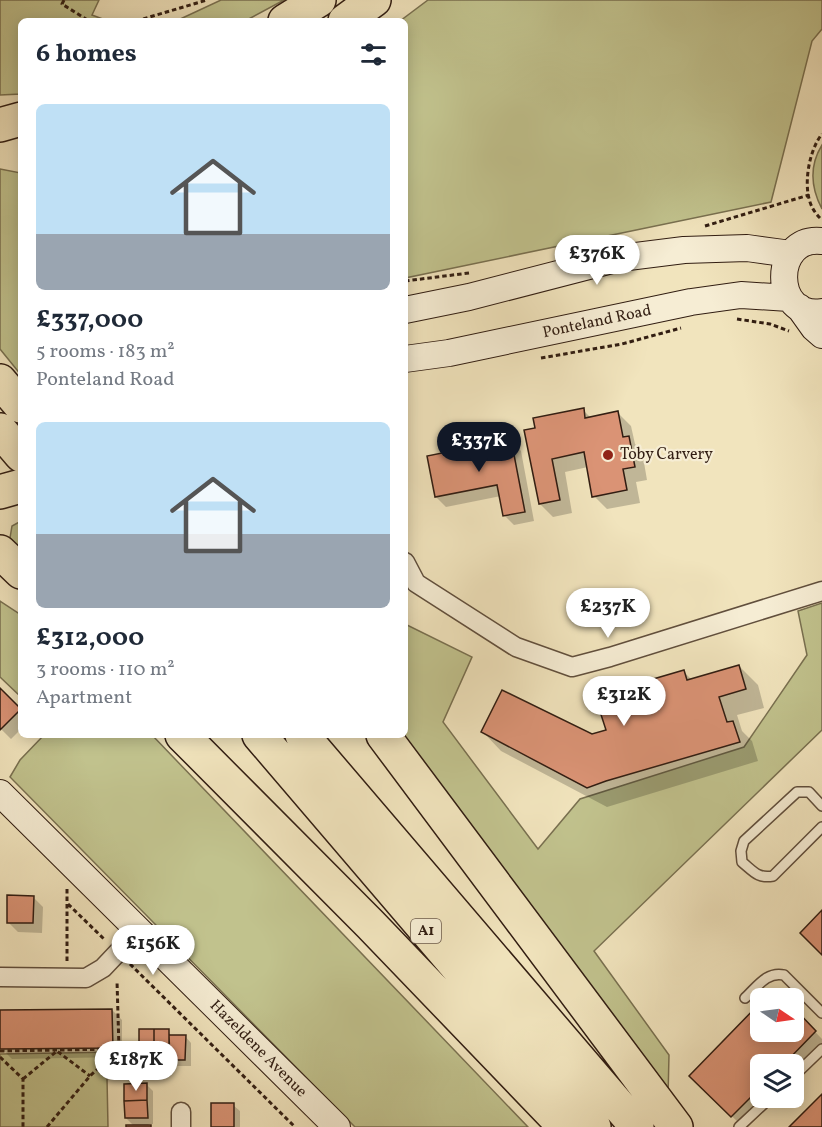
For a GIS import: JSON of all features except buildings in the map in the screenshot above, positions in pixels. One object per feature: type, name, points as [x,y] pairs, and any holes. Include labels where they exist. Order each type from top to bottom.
[{"type":"highway","points":[[290,18],[319,0]]},
{"type":"highway","points":[[349,18],[374,0]]},
{"type":"highway","points":[[0,125],[18,120]]},
{"type":"highway","points":[[0,134],[18,137]]},
{"type":"highway","points":[[0,381],[18,402]]},
{"type":"highway","points":[[0,430],[18,451]]},
{"type":"highway","points":[[0,492],[18,487]]},
{"type":"highway","points":[[0,552],[18,569]]},
{"type":"highway","points":[[0,580],[18,590]]},
{"type":"highway","name":"A1","points":[[185,738],[378,932],[565,1127]]},
{"type":"highway","name":"A1","points":[[262,738],[594,1127]]},
{"type":"highway","name":"A1","points":[[305,738],[637,1127]]},
{"type":"highway","points":[[385,738],[676,1127]]},
{"type":"main road","points":[[809,316],[783,284],[784,268],[791,254],[802,245],[822,241]]},
{"type":"main road","points":[[408,309],[469,297],[620,258],[684,250],[747,248],[791,254]]},
{"type":"main road","name":"Ponteland Road","points":[[408,359],[449,353],[691,302],[741,295],[809,316]]},
{"type":"main road","name":"Hazeldene Avenue","points":[[0,793],[336,1127]]},
{"type":"street","points":[[408,567],[416,582],[516,646],[572,667],[822,591]]},
{"type":"street","points":[[0,977],[86,978],[122,960],[138,931]]},
{"type":"lane","points":[[822,806],[809,792],[797,792],[744,841],[741,851],[742,862],[757,876],[773,876],[822,827]]},
{"type":"lane","points":[[745,998],[769,975],[784,975],[822,1013]]},
{"type":"lane","points":[[804,1066],[822,1049]]},
{"type":"lane","points":[[739,1127],[759,1108]]},
{"type":"path","points":[[64,0],[62,4],[84,18]]},
{"type":"path","points":[[146,18],[207,0]]},
{"type":"path","points":[[822,134],[815,143],[807,176],[811,205],[822,221]]},
{"type":"path","points":[[732,318],[770,324],[796,334],[809,316]]},
{"type":"path","points":[[533,359],[622,344],[688,326]]},
{"type":"path","points":[[66,884],[68,904],[66,978]]},
{"type":"path","name":"Hazeldene Avenue","points":[[68,904],[122,960],[295,1127]]},
{"type":"path","points":[[47,1127],[90,1076],[119,1049],[116,986],[118,975]]},
{"type":"path","points":[[0,1051],[119,1049]]},
{"type":"path","points":[[57,1051],[90,1076]]},
{"type":"path","points":[[22,1079],[57,1051]]},
{"type":"path","points":[[0,1057],[22,1079],[23,1127]]},
{"type":"green space","points":[[0,0],[99,0],[92,15],[100,18],[18,18],[18,94],[0,95]]},
{"type":"green space","points":[[221,0],[284,0],[251,18],[182,18]]},
{"type":"green space","points":[[428,0],[822,0],[822,29],[812,41],[771,202],[408,277],[408,18],[404,18]]},
{"type":"green space","points":[[822,145],[822,209],[814,185],[813,169]]},
{"type":"green space","points":[[0,169],[18,172],[18,371],[0,349]]},
{"type":"green space","points":[[18,523],[18,547],[10,538],[12,526]]},
{"type":"green space","points":[[0,601],[18,613],[18,694],[0,677]]},
{"type":"green space","points":[[822,603],[822,730],[594,951],[669,1055],[668,1098],[402,738],[408,738],[408,625],[472,657],[443,722],[538,849],[580,799],[744,747],[807,655],[798,611]]},
{"type":"green space","points":[[41,738],[155,738],[528,1127],[355,1127],[10,777],[20,760]]},
{"type":"green space","points":[[117,1052],[118,1078],[107,1078],[108,1127],[0,1127],[0,1054]]},
{"type":"place","name":"Toby Carvery","points":[[608,455]]}]
